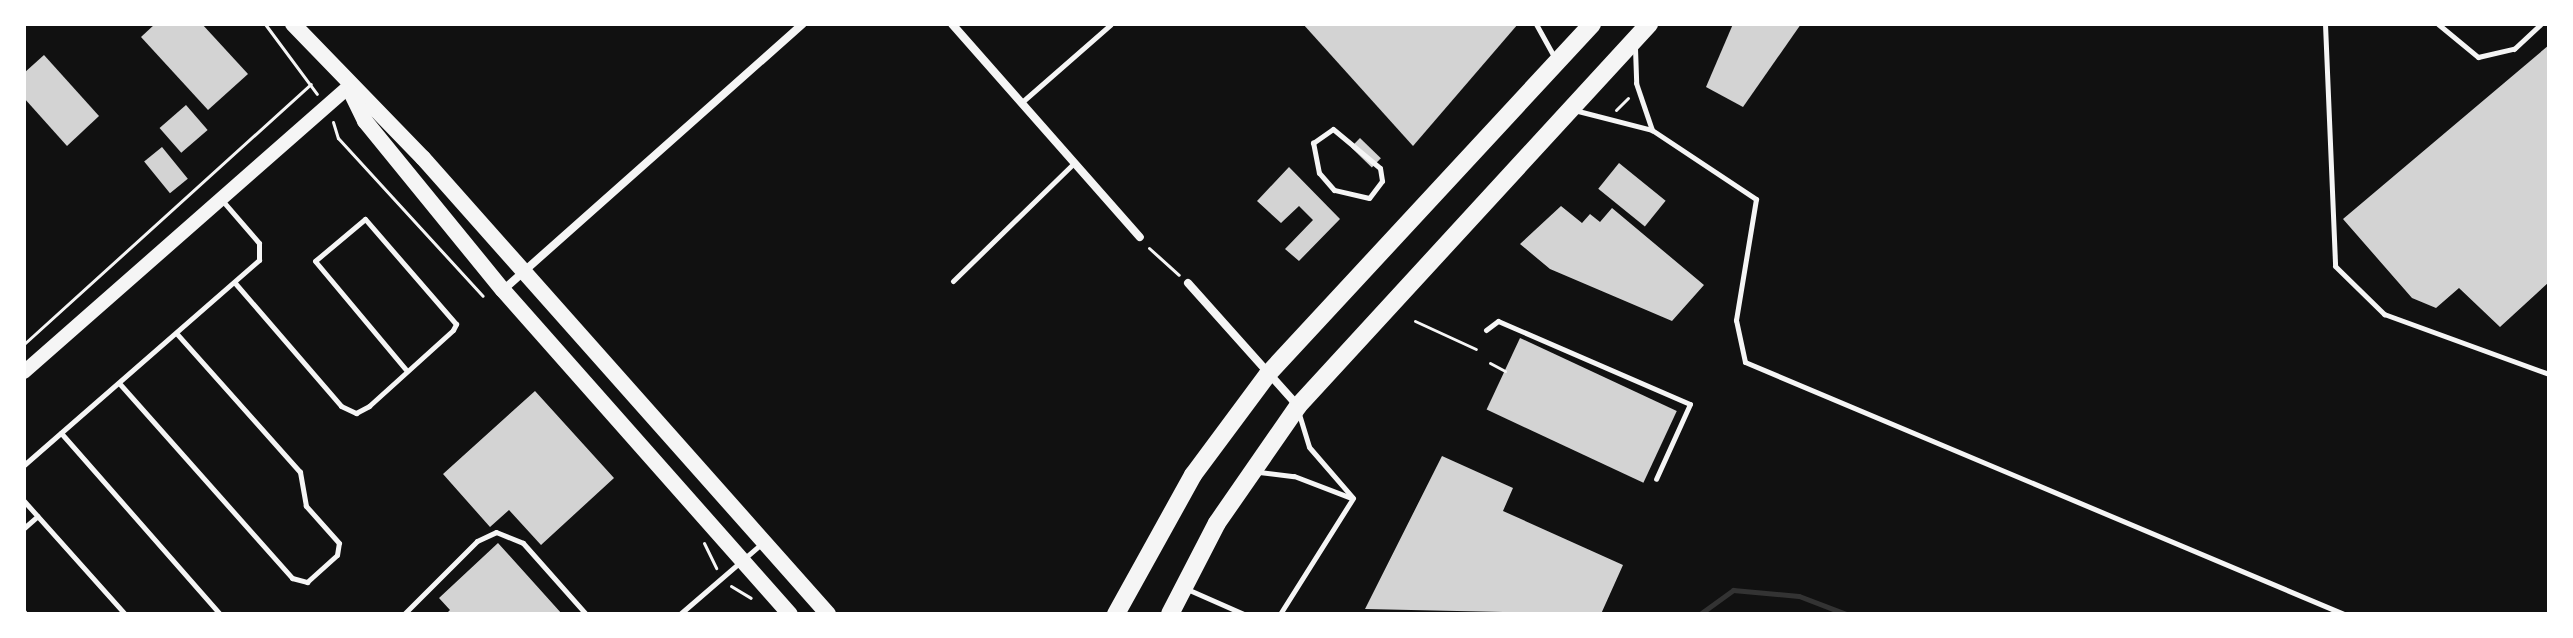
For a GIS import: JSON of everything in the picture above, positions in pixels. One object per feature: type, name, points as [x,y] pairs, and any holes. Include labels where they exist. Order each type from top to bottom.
[{"type":"highway","points":[[1116,614],[1193,475],[1268,374],[1558,65],[1592,24]]},
{"type":"highway","points":[[1170,614],[1182,587],[1252,471],[1298,406],[1573,111],[1649,24]]},
{"type":"main road","points":[[293,24],[348,87],[378,108],[828,614]]},
{"type":"main road","points":[[348,87],[365,121],[503,290],[790,614]]},
{"type":"street","points":[[503,290],[803,24]]},
{"type":"street","points":[[952,24],[1140,237]]},
{"type":"street","points":[[24,372],[348,87]]},
{"type":"street","points":[[1188,283],[1298,406]]},
{"type":"lane","points":[[1022,102],[1111,24]]},
{"type":"lane","points":[[1536,24],[1558,65]]},
{"type":"lane","points":[[2325,24],[2335,266],[2384,314],[2549,374]]},
{"type":"lane","points":[[2438,24],[2478,57],[2514,49],[2541,24]]},
{"type":"lane","points":[[1633,43],[1636,83],[1652,130]]},
{"type":"lane","points":[[1573,111],[1652,130],[1756,199],[1736,320],[1745,362],[2344,614]]},
{"type":"lane","points":[[1333,129],[1383,175],[1362,200],[1334,190],[1311,150],[1333,129]]},
{"type":"lane","points":[[953,281],[1075,163]]},
{"type":"lane","points":[[24,465],[235,283],[261,252],[221,199]]},
{"type":"lane","points":[[235,283],[341,406],[356,413],[369,406],[407,371],[456,324],[372,224],[356,222],[319,255],[317,269],[407,371]]},
{"type":"lane","points":[[1486,330],[1498,321],[1690,404],[1656,479]]},
{"type":"lane","points":[[119,383],[292,578],[307,582],[337,555],[339,543],[306,506],[300,472],[176,333]]},
{"type":"lane","points":[[1298,406],[1303,438],[1353,498]]},
{"type":"lane","points":[[61,433],[220,614]]},
{"type":"lane","points":[[1252,471],[1294,476],[1353,498]]},
{"type":"lane","points":[[1280,614],[1353,498]]},
{"type":"lane","points":[[24,501],[125,614]]},
{"type":"lane","points":[[24,528],[38,516]]},
{"type":"lane","points":[[404,614],[477,541],[496,532],[523,543],[586,614]]},
{"type":"lane","points":[[680,614],[764,541]]},
{"type":"lane","points":[[1182,587],[1244,614]]},
{"type":"path","points":[[24,344],[304,95],[311,84],[307,73],[265,24]]},
{"type":"path","points":[[1614,112],[1630,96]]},
{"type":"path","points":[[1140,237],[1188,283]]},
{"type":"path","points":[[1415,321],[1476,349]]},
{"type":"path","points":[[1490,363],[1505,371]]},
{"type":"path","points":[[737,592],[760,606]]},
{"type":"building","points":[[155,24],[202,24],[248,74],[208,110],[141,37]]},
{"type":"building","points":[[1303,24],[1518,24],[1413,146]]},
{"type":"building","points":[[1733,24],[1801,24],[1743,107],[1706,87]]},
{"type":"building","points":[[2549,45],[2549,282],[2500,327],[2459,288],[2436,308],[2412,298],[2343,219]]},
{"type":"building","points":[[44,55],[99,116],[67,146],[24,98],[24,73]]},
{"type":"building","points":[[186,105],[208,130],[181,153],[160,128]]},
{"type":"building","points":[[1360,138],[1381,158],[1372,167],[1351,147]]},
{"type":"building","points":[[162,147],[188,179],[170,193],[144,161]]},
{"type":"building","points":[[1619,163],[1666,201],[1645,226],[1598,189]]},
{"type":"building","points":[[1289,167],[1340,219],[1299,261],[1285,249],[1313,220],[1299,206],[1281,223],[1257,201]]},
{"type":"building","points":[[1561,206],[1582,223],[1590,214],[1600,222],[1612,208],[1704,285],[1672,321],[1550,269],[1520,244]]},
{"type":"building","points":[[1520,338],[1677,411],[1643,483],[1487,410]]},
{"type":"building","points":[[535,391],[614,478],[541,545],[509,510],[490,527],[443,474]]},
{"type":"building","points":[[1442,456],[1513,488],[1503,511],[1623,565],[1601,614],[1365,609]]},
{"type":"building","points":[[498,543],[562,614],[446,614],[450,610],[439,598]]},
{"type":"waterway","points":[[1700,614],[1733,590],[1799,596],[1846,614]]}]
